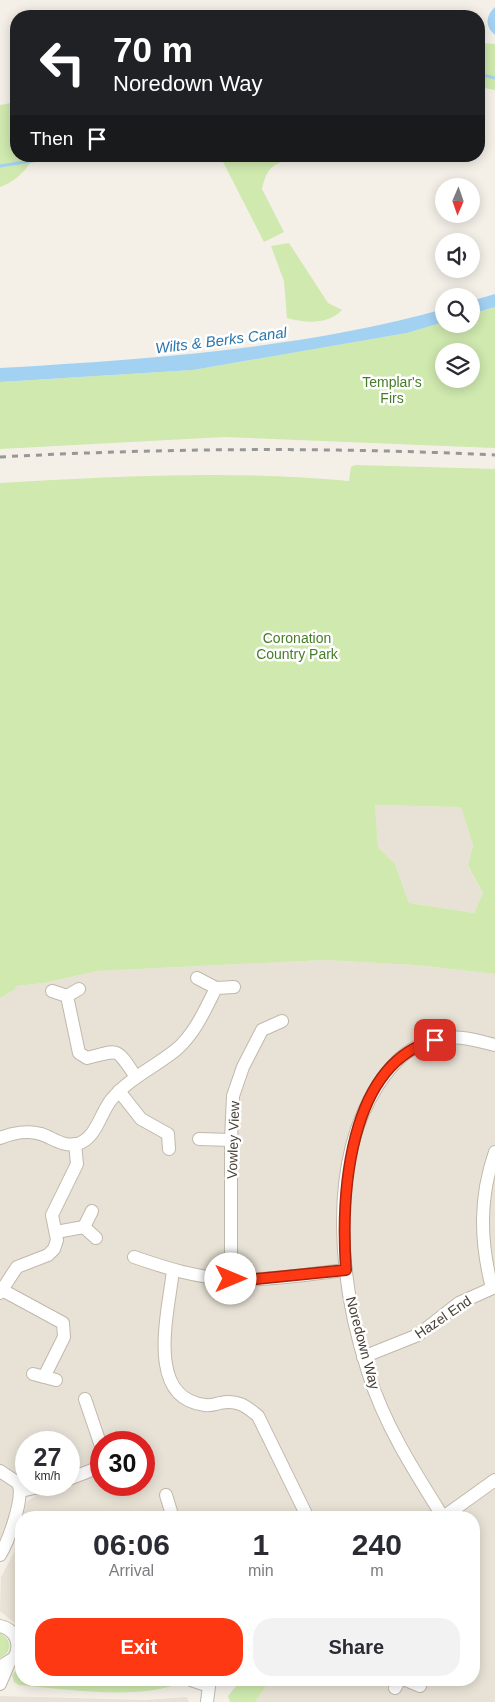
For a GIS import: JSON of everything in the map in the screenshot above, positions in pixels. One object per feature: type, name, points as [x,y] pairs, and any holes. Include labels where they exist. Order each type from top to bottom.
[{"type":"street","points":[[197,978],[216,988],[234,987]]},
{"type":"street","points":[[0,1138],[16,1133],[33,1132],[63,1144],[75,1144],[91,1135],[106,1106],[119,1091],[188,1038],[216,988]]},
{"type":"street","points":[[67,996],[78,989]]},
{"type":"street","points":[[52,991],[67,996]]},
{"type":"street","points":[[67,996],[79,1054],[87,1058],[105,1051],[117,1053],[122,1056],[136,1077]]},
{"type":"street","name":"Vowley View","points":[[231,1279],[232,1104],[243,1067],[262,1030],[282,1021]]},
{"type":"street","name":"Noredown Way","points":[[438,1511],[396,1438],[375,1393],[363,1357],[351,1309],[346,1270],[344,1204],[351,1155],[366,1109],[388,1070],[406,1052],[435,1040],[461,1038],[495,1045]]},
{"type":"street","points":[[119,1091],[141,1119],[173,1131],[169,1149]]},
{"type":"street","points":[[199,1140],[231,1140]]},
{"type":"street","points":[[44,1377],[64,1337],[63,1323],[2,1292],[17,1267],[52,1252],[56,1245],[56,1232],[52,1215],[76,1164],[75,1144]]},
{"type":"street","points":[[493,1287],[486,1266],[482,1224],[484,1192],[495,1152]]},
{"type":"street","points":[[84,1227],[92,1211]]},
{"type":"street","points":[[56,1232],[84,1227]]},
{"type":"street","points":[[84,1227],[96,1238]]},
{"type":"street","points":[[134,1257],[173,1270],[231,1279],[256,1279],[346,1270]]},
{"type":"street","points":[[173,1270],[164,1334],[166,1358],[174,1387],[182,1398],[197,1404],[209,1406],[236,1402],[247,1406],[258,1416],[305,1511]]},
{"type":"street","name":"Hazel End","points":[[363,1357],[418,1335],[459,1303],[493,1287]]},
{"type":"street","points":[[85,1399],[96,1431]]},
{"type":"street","points":[[0,1471],[15,1481]]},
{"type":"street","points":[[451,1511],[495,1480]]},
{"type":"street","points":[[166,1495],[171,1511]]},
{"type":"street","points":[[16,1511],[20,1496]]},
{"type":"street","points":[[0,1555],[9,1539],[15,1515]]},
{"type":"street","points":[[8,1629],[15,1640]]},
{"type":"street","points":[[0,1684],[11,1661]]},
{"type":"street","points":[[206,1702],[212,1686]]},
{"type":"shaded area","points":[[375,805],[461,807],[473,845],[468,867],[483,893],[474,913],[409,903],[395,864],[378,847]]},
{"type":"shaded area","points":[[324,960],[416,965],[495,974],[495,1702],[255,1702],[266,1686],[480,1686],[480,1511],[24,1511],[26,1502],[36,1496],[80,1496],[80,1431],[15,1431],[15,1496],[18,1496],[0,1548],[0,998],[16,986],[43,983],[98,971]]},
{"type":"shaded area","points":[[15,1551],[15,1623],[0,1611],[1,1577]]},
{"type":"shaded area","points":[[0,1696],[145,1700],[187,1697],[189,1702],[0,1702]]},
{"type":"green space","points":[[485,43],[495,44],[495,90],[485,88]]},
{"type":"green space","points":[[10,103],[10,162],[37,162],[30,163],[17,178],[0,187],[0,105]]},
{"type":"green space","points":[[223,162],[282,162],[270,169],[262,189],[284,232],[264,242]]},
{"type":"green space","points":[[289,243],[328,303],[342,310],[336,315],[316,322],[287,318],[284,281],[271,246]]},
{"type":"green space","name":"Templar's Firs","points":[[495,307],[495,448],[225,437],[0,449],[0,382],[193,370],[407,333],[435,325],[435,333],[480,333],[480,311]]},
{"type":"green space","name":"Coronation Country Park","points":[[355,465],[495,469],[495,974],[416,965],[324,960],[98,971],[43,983],[16,986],[15,989],[0,998],[0,483],[174,475],[262,476],[349,481],[351,467]],"holes":[[[375,805],[461,807],[473,845],[468,866],[483,893],[474,913],[409,903],[395,864],[378,847]]]},
{"type":"green space","points":[[0,1633],[7,1639],[9,1646],[7,1653],[0,1658]]},
{"type":"green space","points":[[15,1672],[15,1683],[14,1682],[12,1675]]},
{"type":"green space","points":[[29,1686],[171,1686],[141,1691],[78,1691]]},
{"type":"green space","points":[[236,1686],[266,1686],[255,1702],[230,1702],[228,1696]]},
{"type":"water","points":[[495,7],[495,35],[489,29],[488,18]]},
{"type":"water","points":[[495,294],[495,307],[480,311],[480,298]]},
{"type":"water","points":[[435,311],[435,325],[407,333],[193,370],[0,382],[0,368],[112,361],[224,350],[280,343],[390,323]]},
{"type":"waterway","points":[[485,76],[495,78]]},
{"type":"waterway","points":[[0,166],[24,162]]},
{"type":"railway","points":[[0,457],[186,450],[433,452],[495,455]]},
{"type":"route","points":[[231,1279],[256,1279],[346,1270],[345,1188],[351,1155],[360,1124],[373,1093],[388,1070],[406,1052],[435,1040]]},
{"type":"water label","name":"Wilts & Berks Canal","points":[[221,340]]}]
